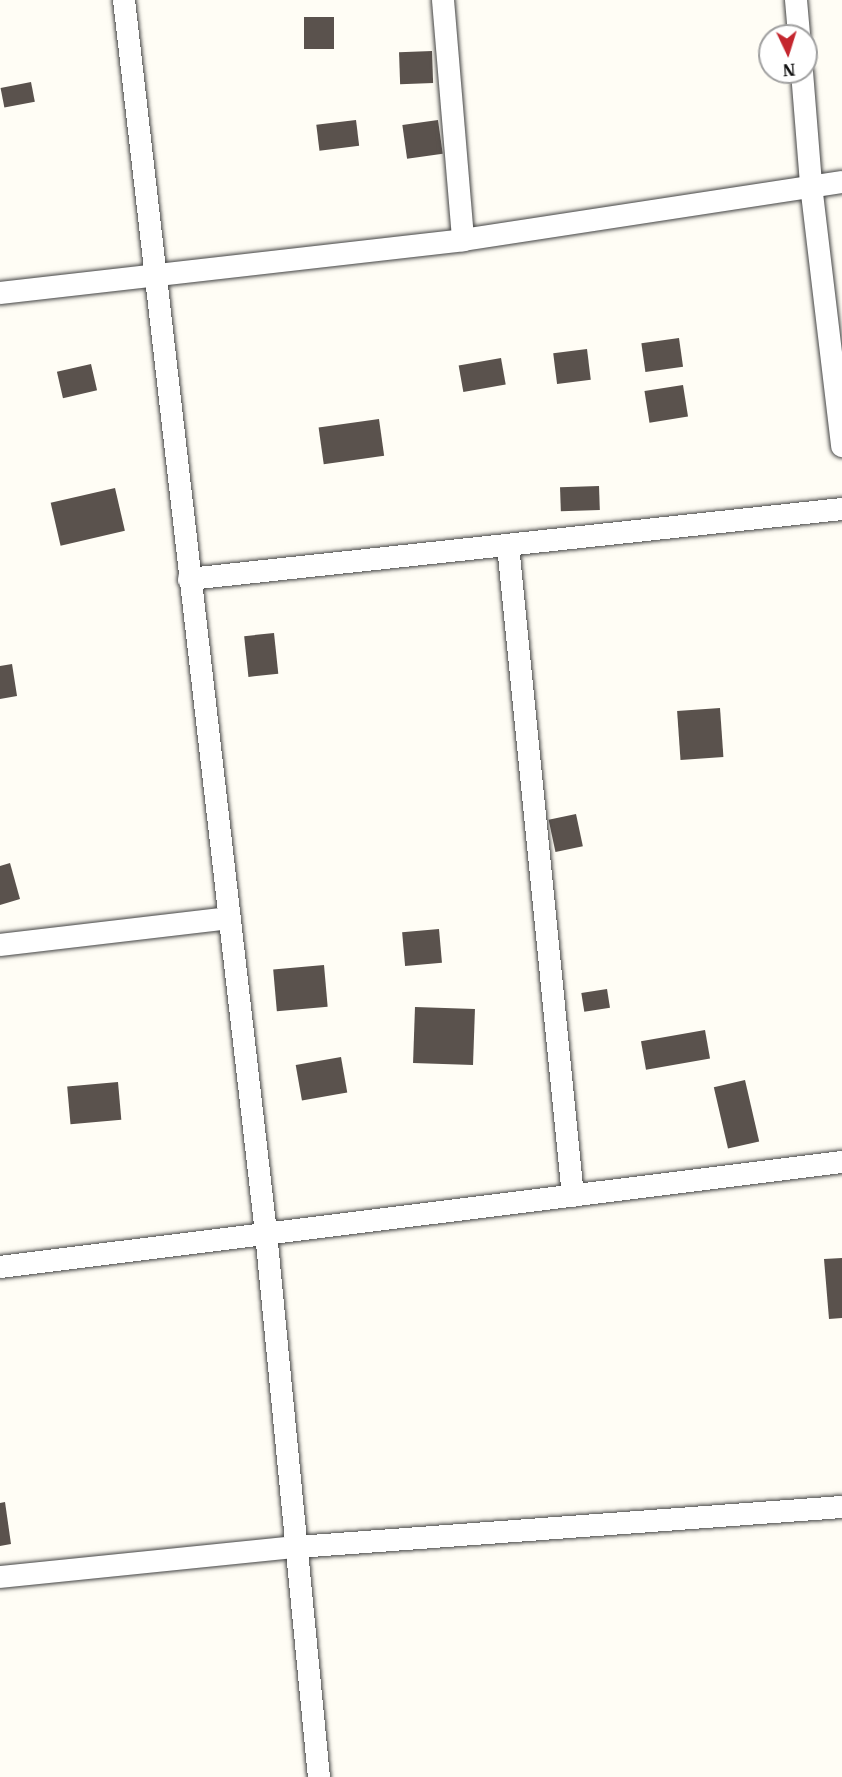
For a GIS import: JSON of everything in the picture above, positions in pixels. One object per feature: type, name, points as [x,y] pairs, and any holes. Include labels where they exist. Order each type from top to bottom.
[{"type":"street","points":[[124,0],[266,1233],[319,1777]]},
{"type":"street","points":[[443,0],[463,240]]},
{"type":"street","points":[[796,0],[798,24]]},
{"type":"street","points":[[803,84],[811,185],[842,446]]},
{"type":"street","points":[[0,293],[154,273],[463,240],[842,182]]},
{"type":"street","points":[[189,579],[842,509]]},
{"type":"street","points":[[508,545],[573,1196]]},
{"type":"street","points":[[0,945],[229,918]]},
{"type":"street","points":[[0,1267],[842,1162]]},
{"type":"street","points":[[0,1576],[297,1547],[842,1507]]},
{"type":"building","points":[[304,17],[334,17],[334,49],[304,49]]},
{"type":"building","points":[[432,51],[433,83],[400,84],[399,52]]},
{"type":"building","points":[[31,82],[35,102],[4,108],[1,88]]},
{"type":"building","points":[[356,120],[359,146],[319,151],[316,125]]},
{"type":"building","points":[[438,120],[443,154],[407,159],[402,125]]},
{"type":"building","points":[[679,338],[683,367],[645,372],[641,343]]},
{"type":"building","points":[[587,349],[591,380],[557,384],[553,353]]},
{"type":"building","points":[[501,358],[506,385],[463,392],[459,365]]},
{"type":"building","points":[[91,364],[97,390],[63,398],[57,372]]},
{"type":"building","points":[[683,385],[688,417],[649,423],[644,391]]},
{"type":"building","points":[[379,419],[384,456],[324,464],[319,427]]},
{"type":"building","points":[[599,486],[600,510],[561,511],[560,487]]},
{"type":"building","points":[[115,488],[125,531],[61,546],[51,503]]},
{"type":"building","points":[[274,633],[278,674],[248,677],[244,636]]},
{"type":"building","points":[[12,664],[17,696],[0,699],[0,666]]},
{"type":"building","points":[[720,708],[723,757],[681,760],[677,711]]},
{"type":"building","points":[[576,814],[583,846],[555,852],[549,820]]},
{"type":"building","points":[[10,863],[20,899],[0,905],[0,866]]},
{"type":"building","points":[[439,929],[442,963],[405,966],[402,932]]},
{"type":"building","points":[[324,965],[328,1007],[277,1011],[273,969]]},
{"type":"building","points":[[607,989],[610,1008],[584,1012],[581,993]]},
{"type":"building","points":[[415,1007],[475,1009],[473,1065],[413,1063]]},
{"type":"building","points":[[705,1030],[710,1059],[646,1070],[641,1041]]},
{"type":"building","points":[[341,1057],[347,1092],[302,1100],[296,1065]]},
{"type":"building","points":[[745,1080],[759,1141],[728,1149],[714,1087]]},
{"type":"building","points":[[118,1082],[121,1120],[71,1124],[67,1086]]},
{"type":"building","points":[[842,1258],[842,1318],[829,1319],[824,1259]]},
{"type":"building","points":[[5,1502],[11,1544],[0,1546],[0,1503]]}]
